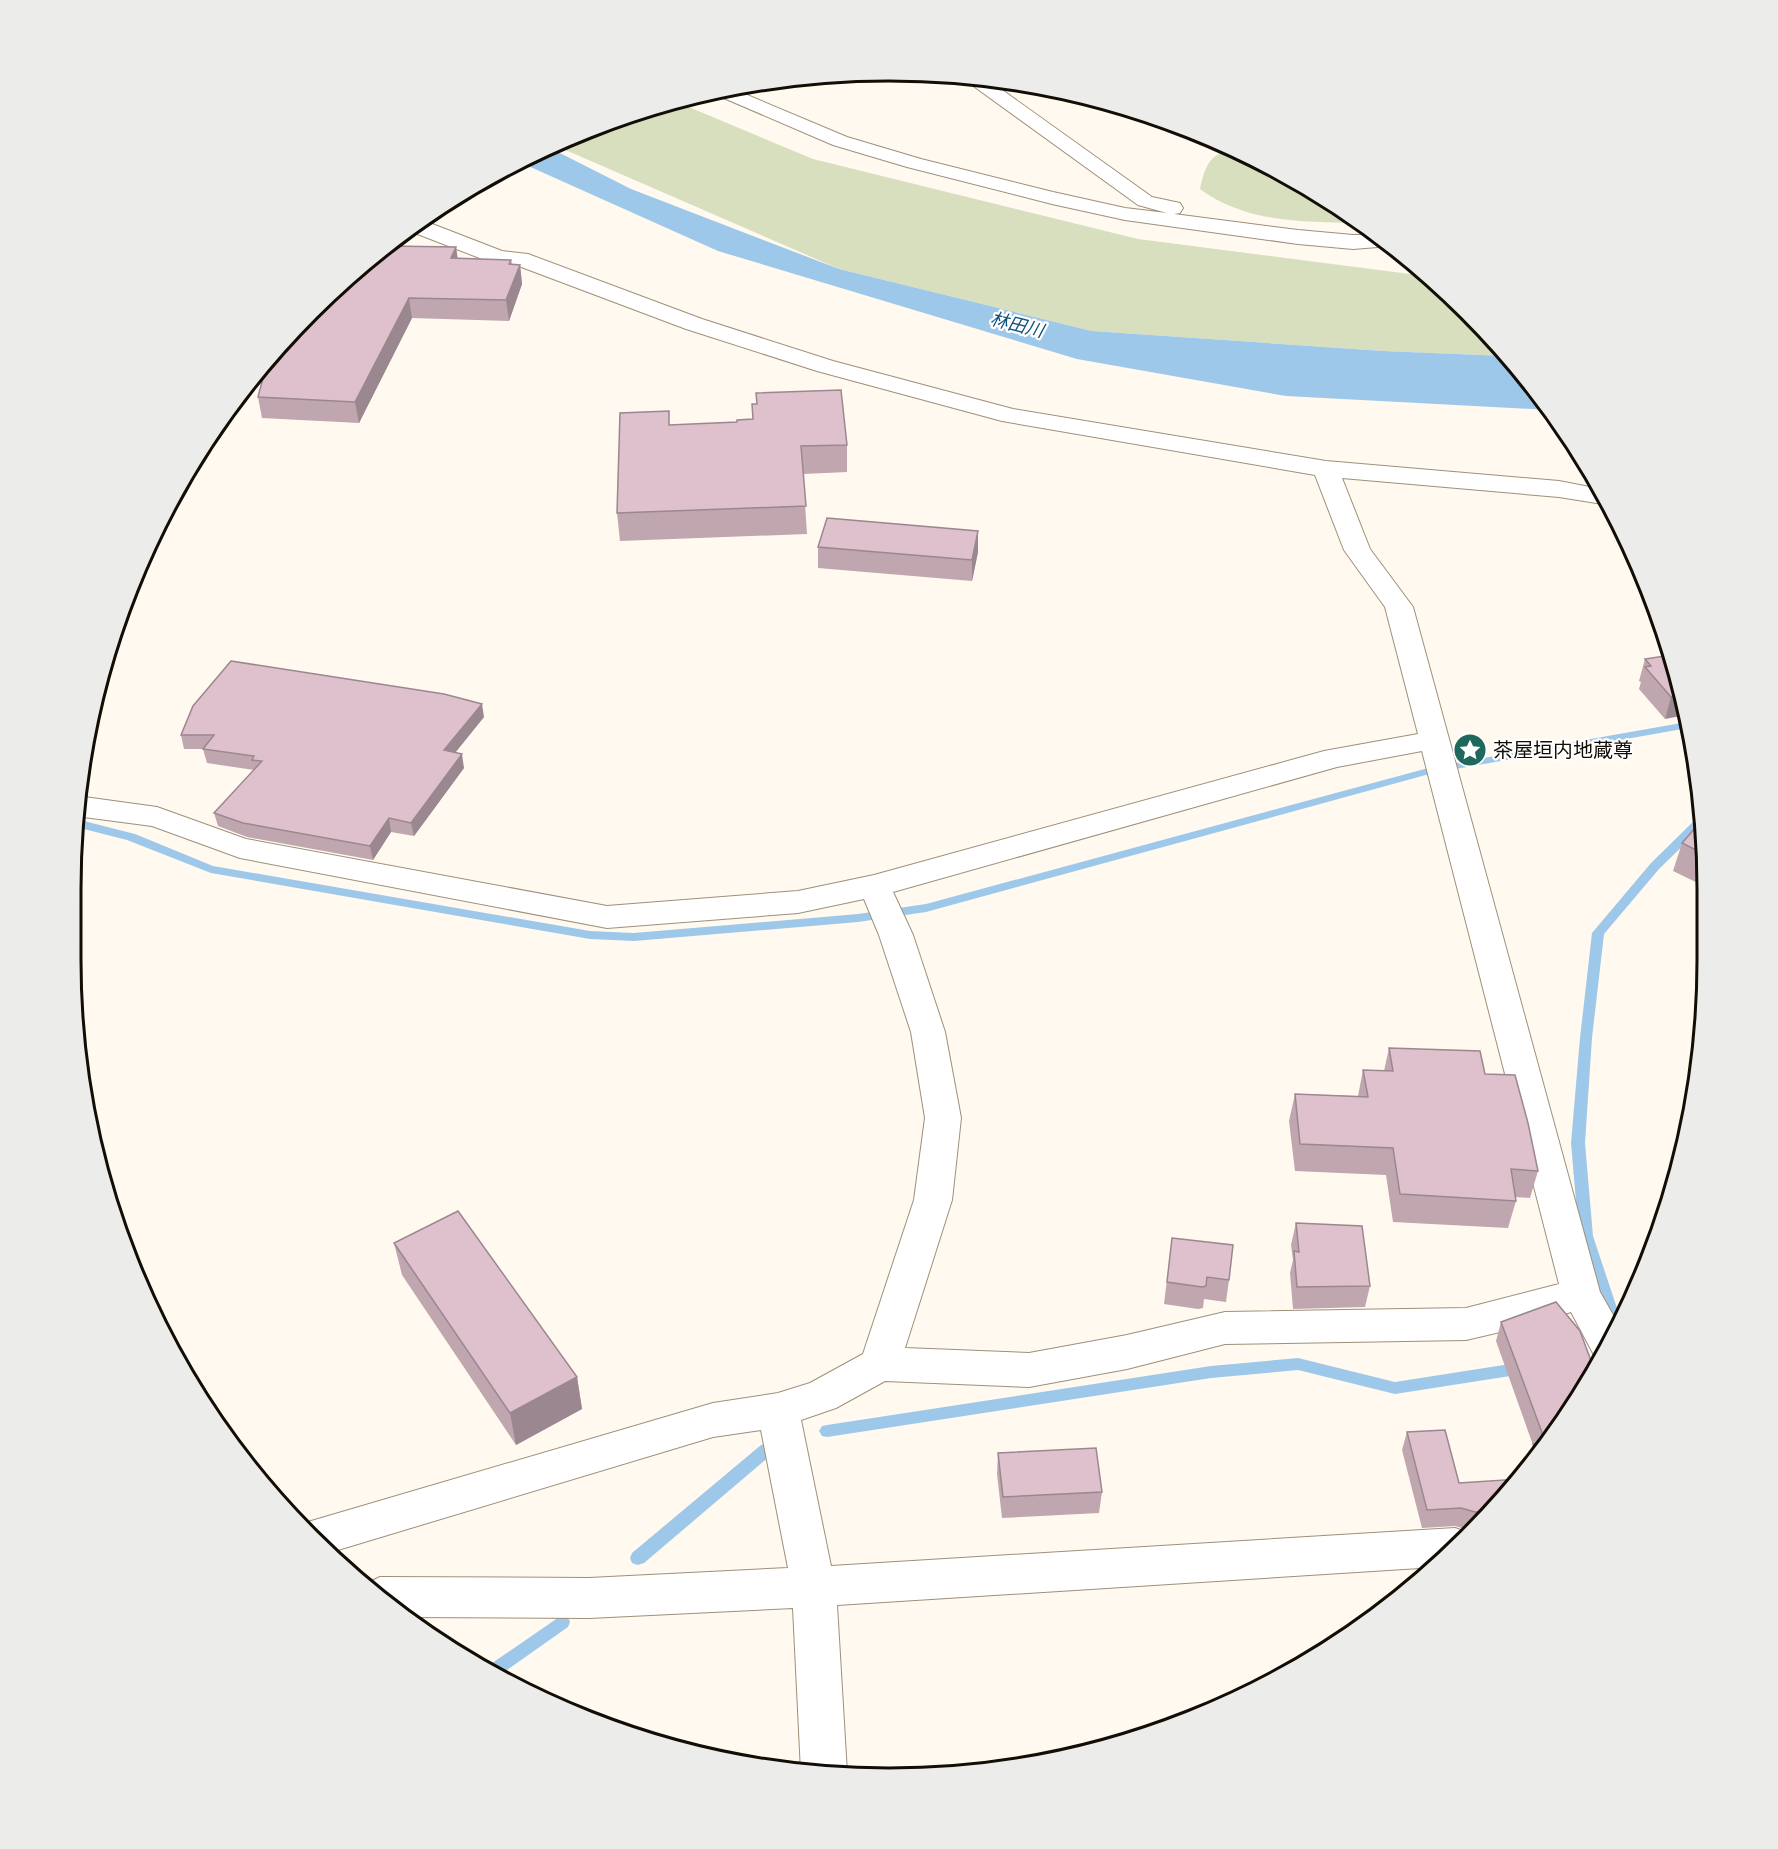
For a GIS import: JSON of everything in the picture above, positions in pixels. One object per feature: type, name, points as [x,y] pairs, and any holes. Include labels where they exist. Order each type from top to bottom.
[{"type":"street","points":[[985,87],[1145,201],[1270,227],[1298,237]]},
{"type":"street","points":[[734,96],[840,141],[914,163],[1052,198],[1125,214],[1298,237],[1372,241]]},
{"type":"street","points":[[424,229],[498,257],[520,259],[694,324],[825,366],[989,410],[1193,448],[1326,469],[1558,489],[1595,496]]},
{"type":"street","points":[[1326,469],[1357,550],[1399,607],[1581,1293],[1604,1336]]},
{"type":"street","points":[[86,807],[157,817],[240,848],[607,917],[798,902],[874,886],[1335,758],[1434,740]]},
{"type":"street","points":[[874,886],[896,935],[928,1032],[943,1118],[933,1200],[880,1364]]},
{"type":"street","points":[[323,1535],[713,1420],[778,1410],[822,1396],[880,1364],[1029,1370],[1127,1352],[1225,1328],[1466,1324],[1526,1310],[1581,1293]]},
{"type":"street","points":[[778,1410],[814,1587],[824,1765]]},
{"type":"street","points":[[392,1597],[589,1598],[814,1587],[1442,1548]]},
{"type":"green space","points":[[689,107],[813,159],[1138,239],[1412,274],[1460,318],[1496,356],[1383,351],[1092,331],[839,269],[565,150],[629,124]]},
{"type":"green space","points":[[1221,153],[1246,164],[1293,189],[1346,223],[1276,218],[1237,209],[1218,200],[1200,189],[1209,163]]},
{"type":"water","name":"林田川","points":[[559,152],[631,189],[839,269],[1092,331],[1383,351],[1496,356],[1539,409],[1286,396],[1077,359],[718,251],[528,166]]},
{"type":"building","points":[[400,246],[456,247],[451,258],[511,260],[509,264],[520,265],[506,300],[409,298],[355,402],[258,397],[263,379],[282,356],[356,282]]},
{"type":"building","points":[[841,390],[847,445],[801,446],[806,506],[617,513],[620,413],[669,411],[669,425],[737,422],[737,420],[753,419],[752,404],[757,404],[756,393]]},
{"type":"building","points":[[827,518],[978,531],[972,560],[818,547]]},
{"type":"building","points":[[1662,656],[1673,697],[1645,667],[1651,666],[1645,659]]},
{"type":"building","points":[[231,661],[444,694],[482,704],[444,750],[462,754],[411,823],[389,818],[370,846],[243,823],[214,813],[262,761],[252,760],[254,756],[203,749],[214,735],[181,735],[193,706]]},
{"type":"building","points":[[1694,829],[1696,850],[1682,843]]},
{"type":"building","points":[[1389,1048],[1480,1051],[1485,1074],[1515,1075],[1538,1171],[1511,1169],[1516,1201],[1400,1194],[1393,1148],[1300,1144],[1295,1094],[1368,1097],[1363,1070],[1393,1071]]},
{"type":"building","points":[[458,1211],[577,1377],[510,1413],[394,1243]]},
{"type":"building","points":[[1296,1223],[1362,1226],[1370,1286],[1297,1287],[1294,1251],[1299,1252]]},
{"type":"building","points":[[1172,1238],[1233,1245],[1229,1280],[1207,1277],[1206,1286],[1202,1287],[1167,1282]]},
{"type":"building","points":[[1556,1302],[1580,1331],[1591,1360],[1543,1434],[1501,1322]]},
{"type":"building","points":[[1445,1430],[1459,1483],[1507,1480],[1478,1512],[1461,1508],[1427,1510],[1407,1432]]},
{"type":"building","points":[[1096,1448],[1102,1492],[1003,1497],[998,1453]]},
{"type":"waterway","points":[[84,825],[131,837],[211,869],[590,935],[634,937],[858,918],[926,908],[1432,770],[1680,726]]},
{"type":"waterway","points":[[1613,1318],[1586,1236],[1578,1143],[1586,1038],[1598,933],[1655,866],[1694,828]]},
{"type":"waterway","points":[[827,1431],[1211,1372],[1298,1364],[1395,1388],[1523,1368]]},
{"type":"waterway","points":[[638,1558],[766,1450]]},
{"type":"waterway","points":[[498,1667],[562,1622]]},
{"type":"place","name":"茶屋垣内地蔵尊","points":[[1470,750]]}]
